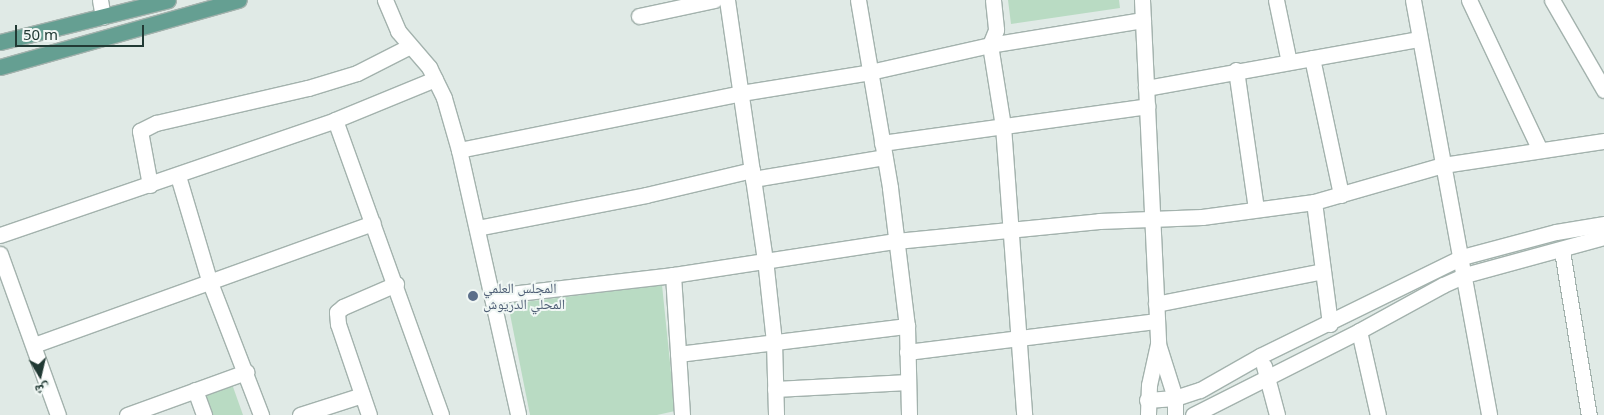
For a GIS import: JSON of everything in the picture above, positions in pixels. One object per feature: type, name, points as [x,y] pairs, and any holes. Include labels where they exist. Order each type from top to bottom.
[{"type":"main road","points":[[0,42],[168,0]]},
{"type":"main road","points":[[0,67],[239,0]]},
{"type":"street","points":[[100,0],[103,17]]},
{"type":"street","points":[[384,0],[398,31],[435,79],[459,150],[518,415]]},
{"type":"street","points":[[639,16],[714,0]]},
{"type":"street","points":[[727,0],[765,259],[774,342],[776,415]]},
{"type":"street","points":[[858,0],[883,150],[907,326],[909,415]]},
{"type":"street","points":[[993,0],[996,30],[990,45],[1003,126],[1020,338],[1024,415]]},
{"type":"street","points":[[1142,0],[1158,344],[1148,407],[1200,390],[1260,356],[1330,324],[1462,257],[1603,232]]},
{"type":"street","points":[[1276,0],[1289,62]]},
{"type":"street","points":[[1413,0],[1462,257],[1489,415]]},
{"type":"street","points":[[1469,0],[1539,148]]},
{"type":"street","points":[[1552,0],[1604,90]]},
{"type":"street","points":[[459,150],[741,94],[870,72],[990,45],[1143,20]]},
{"type":"street","points":[[1146,88],[1419,38]]},
{"type":"street","points":[[150,185],[140,131],[156,122],[308,88],[357,73],[410,46]]},
{"type":"street","points":[[1312,58],[1341,195]]},
{"type":"street","points":[[1236,70],[1256,210]]},
{"type":"street","points":[[0,234],[178,176],[335,120],[435,79]]},
{"type":"street","points":[[477,228],[1003,126],[1147,106]]},
{"type":"street","points":[[335,120],[396,284],[441,415]]},
{"type":"street","points":[[492,296],[673,275],[765,259],[896,241],[1011,228],[1202,217],[1314,202],[1443,165],[1539,148],[1604,140]]},
{"type":"street","points":[[178,176],[209,280],[261,415]]},
{"type":"street","points":[[1314,202],[1330,324]]},
{"type":"street","points":[[34,345],[209,280],[373,223]]},
{"type":"street","points":[[1193,415],[1268,375],[1359,332],[1465,275],[1562,251],[1603,232]]},
{"type":"street","points":[[1562,251],[1589,415]]},
{"type":"street","points":[[0,254],[58,415]]},
{"type":"street","points":[[1156,304],[1323,271]]},
{"type":"street","points":[[673,275],[682,415]]},
{"type":"street","points":[[369,415],[338,324],[337,312],[343,307],[396,284]]},
{"type":"street","points":[[907,352],[1157,321]]},
{"type":"street","points":[[678,354],[907,326]]},
{"type":"street","points":[[1359,332],[1378,415]]},
{"type":"street","points":[[1158,344],[1175,398],[1175,415]]},
{"type":"street","points":[[1260,356],[1268,375],[1277,415]]},
{"type":"street","points":[[127,415],[246,372]]},
{"type":"street","points":[[775,389],[908,382]]},
{"type":"street","points":[[195,390],[204,415]]},
{"type":"street","points":[[300,415],[362,395]]},
{"type":"green space","points":[[1008,0],[1119,0],[1120,8],[1011,24]]},
{"type":"green space","points":[[662,285],[675,411],[657,415],[530,415],[508,304]]},
{"type":"green space","points":[[232,384],[243,415],[211,415],[203,394]]},
{"type":"place","name":"المجلس العلمي المحلي الدريوش","points":[[473,296]]}]
